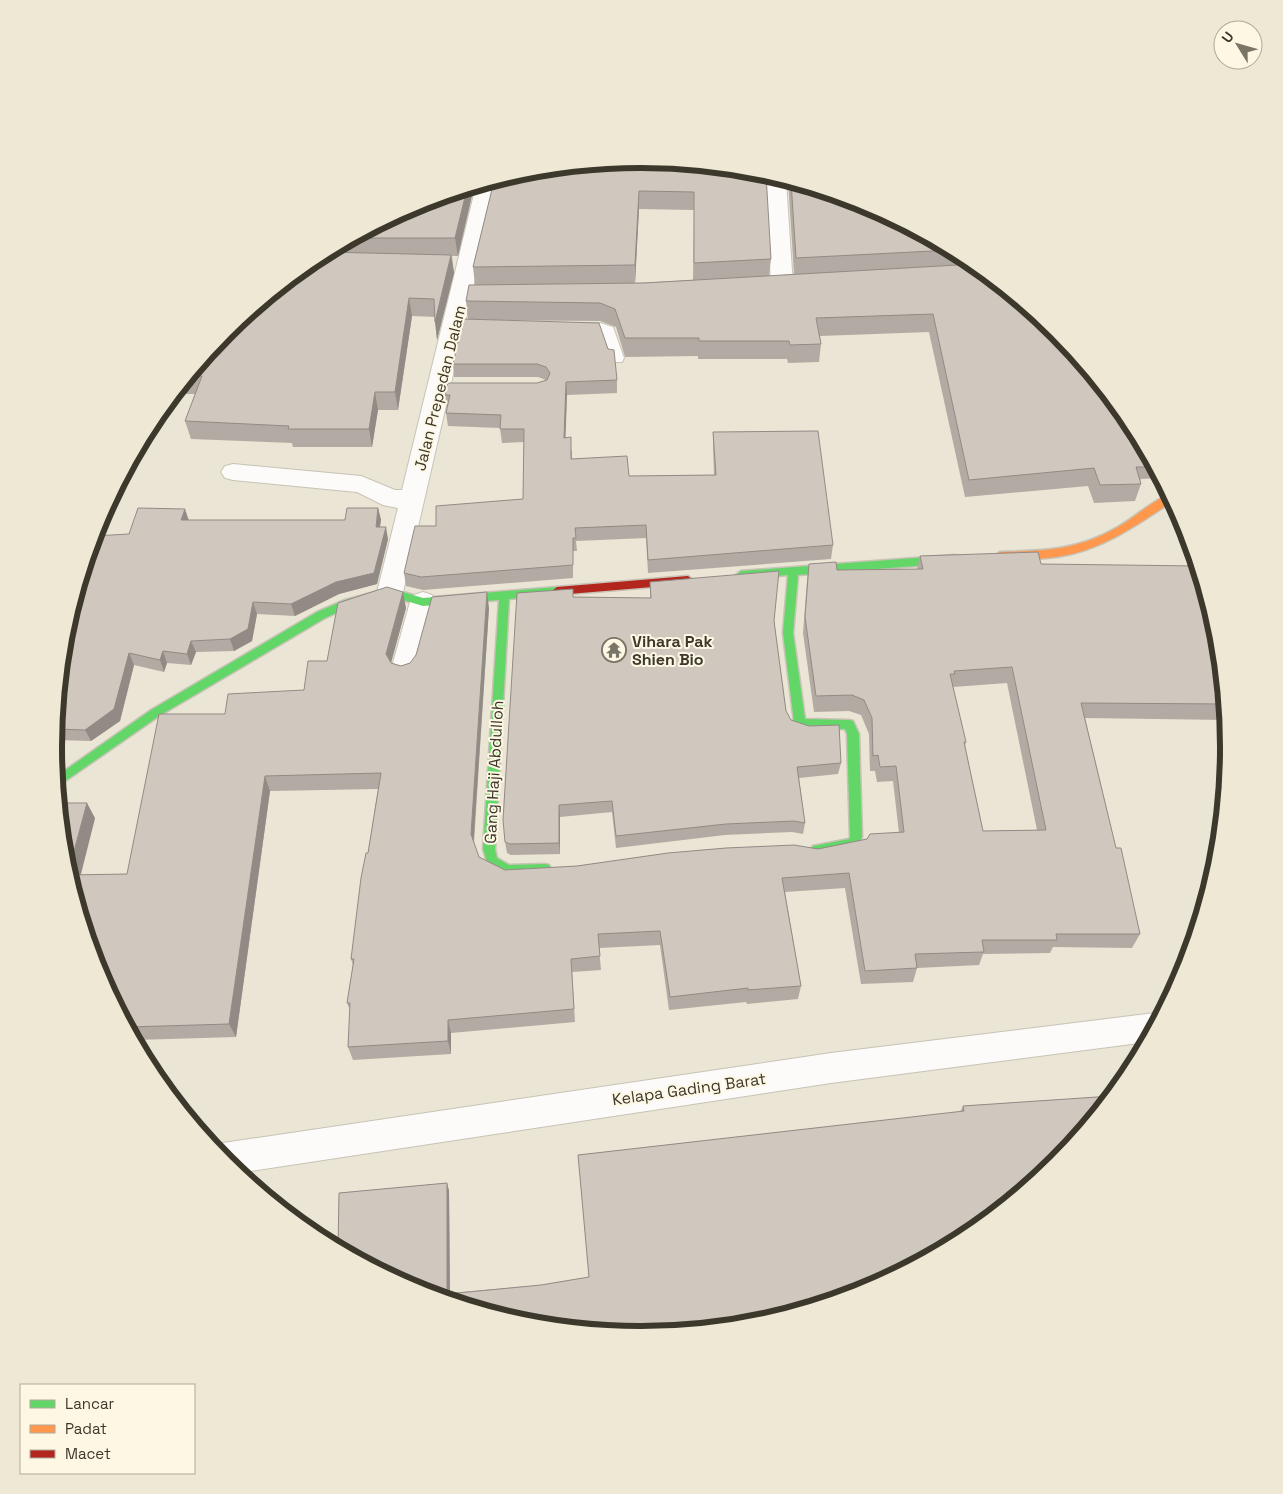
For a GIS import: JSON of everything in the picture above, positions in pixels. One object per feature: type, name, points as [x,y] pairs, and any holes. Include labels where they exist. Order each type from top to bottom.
[{"type":"street","points":[[776,184],[782,286]]},
{"type":"street","name":"Jalan Prepedan Dalam","points":[[390,592],[412,499],[450,387],[462,326],[462,294],[459,264],[485,190]]},
{"type":"street","points":[[462,294],[520,293]]},
{"type":"street","points":[[233,472],[361,484],[392,499],[412,499]]},
{"type":"street","points":[[990,557],[1068,551],[1082,548],[1106,539],[1166,501]]},
{"type":"street","points":[[726,576],[970,558]]},
{"type":"street","points":[[793,571],[788,633],[800,722],[808,725],[849,724],[853,734],[856,787],[856,837],[853,842],[815,850],[807,849]]},
{"type":"street","points":[[64,777],[155,713],[267,646],[335,609],[390,592],[423,602],[697,579]]},
{"type":"street","name":"Gang Haji Abdulloh","points":[[504,595],[489,849],[492,861],[508,870],[560,868]]},
{"type":"street","points":[[404,670],[423,602]]},
{"type":"street","name":"Kelapa Gading Barat","points":[[234,1157],[821,1070],[1148,1027]]},
{"type":"lane","points":[[554,327],[600,328],[607,331],[616,358]]},
{"type":"building","points":[[642,168],[717,173],[766,182],[771,259],[694,263],[694,192],[639,191],[635,265],[473,267],[492,188],[566,173]]},
{"type":"building","points":[[791,188],[863,212],[898,228],[939,251],[796,258]]},
{"type":"building","points":[[465,196],[455,238],[367,238],[420,212]]},
{"type":"building","points":[[342,252],[451,255],[435,322],[434,299],[409,298],[395,392],[375,392],[369,429],[288,429],[289,426],[185,421],[202,376],[197,376],[232,338],[260,312],[289,288]]},
{"type":"building","points":[[961,265],[994,288],[1023,312],[1077,365],[1123,425],[1145,461],[1145,467],[1136,467],[1141,484],[1100,485],[1094,468],[969,480],[933,314],[816,318],[821,344],[790,345],[789,341],[699,341],[699,338],[625,338],[615,309],[600,303],[466,301],[469,285],[644,283]]},
{"type":"building","points":[[463,319],[599,323],[608,349],[614,350],[617,380],[566,382],[564,438],[571,437],[571,459],[627,456],[629,476],[716,475],[713,432],[818,431],[833,545],[648,560],[646,525],[575,528],[576,538],[573,538],[573,565],[421,577],[404,573],[415,526],[436,526],[436,506],[523,499],[524,429],[500,429],[501,415],[446,413],[450,395],[445,395],[448,383],[537,383],[547,380],[550,373],[546,367],[537,364],[453,364]]},
{"type":"building","points":[[138,508],[185,509],[181,520],[345,520],[347,508],[378,508],[376,527],[386,527],[374,573],[336,582],[291,604],[253,602],[248,629],[230,639],[191,641],[187,654],[163,651],[160,660],[129,653],[114,709],[85,730],[63,729],[67,671],[82,597],[93,561],[103,535],[129,534]]},
{"type":"building","points":[[1038,552],[1041,564],[1192,566],[1209,634],[1216,671],[1219,704],[1081,703],[1116,848],[1121,848],[1140,934],[1056,934],[1057,940],[982,940],[984,952],[915,954],[917,968],[865,971],[849,873],[782,878],[801,986],[748,990],[748,988],[670,997],[660,931],[598,934],[600,956],[571,959],[574,1009],[448,1020],[448,1041],[348,1047],[350,1003],[347,1003],[354,959],[351,959],[361,878],[366,853],[368,853],[381,773],[265,776],[229,1024],[135,1027],[122,1003],[93,933],[77,875],[127,874],[159,714],[225,714],[228,694],[304,690],[308,661],[327,661],[338,603],[387,587],[403,592],[386,654],[391,663],[401,666],[410,663],[416,655],[432,597],[487,592],[471,834],[479,857],[505,870],[577,866],[668,853],[726,848],[794,845],[818,849],[867,839],[870,834],[904,832],[896,766],[880,767],[878,755],[873,756],[872,718],[864,700],[852,695],[816,696],[805,617],[809,564],[836,562],[837,570],[923,569],[920,556]],"holes":[[[1012,667],[1046,830],[983,831],[964,742],[966,742],[950,674],[955,674],[954,671]]]},
{"type":"building","points":[[779,571],[774,621],[786,711],[791,720],[809,726],[839,725],[841,763],[797,767],[805,823],[794,821],[726,824],[616,836],[612,801],[559,805],[559,843],[510,844],[505,842],[503,820],[517,593],[573,589],[573,597],[651,598],[650,582]]},
{"type":"building","points":[[65,803],[87,803],[73,855]]},
{"type":"building","points":[[1103,1097],[1077,1129],[1051,1156],[994,1206],[931,1248],[898,1266],[828,1295],[754,1315],[679,1325],[642,1326],[604,1325],[529,1315],[451,1294],[541,1285],[589,1277],[578,1155],[964,1111],[963,1106]]},
{"type":"building","points":[[447,1183],[447,1292],[385,1266],[338,1239],[339,1193]]},
{"type":"traffic: fast","points":[[741,575],[955,559]]},
{"type":"traffic: fast","points":[[793,571],[788,633],[800,722],[808,725],[849,724],[853,734],[856,837],[853,843],[817,850]]},
{"type":"traffic: fast","points":[[64,777],[155,713],[321,615],[349,603],[390,592],[423,602],[557,591]]},
{"type":"traffic: fast","points":[[504,595],[489,849],[492,861],[508,870],[545,869]]},
{"type":"traffic: slow","points":[[1000,556],[1052,554],[1083,547],[1123,529],[1165,501]]},
{"type":"traffic: jam","points":[[557,591],[688,580]]},
{"type":"place","name":"Vihara Pak Shien Bio","points":[[614,650]]}]
